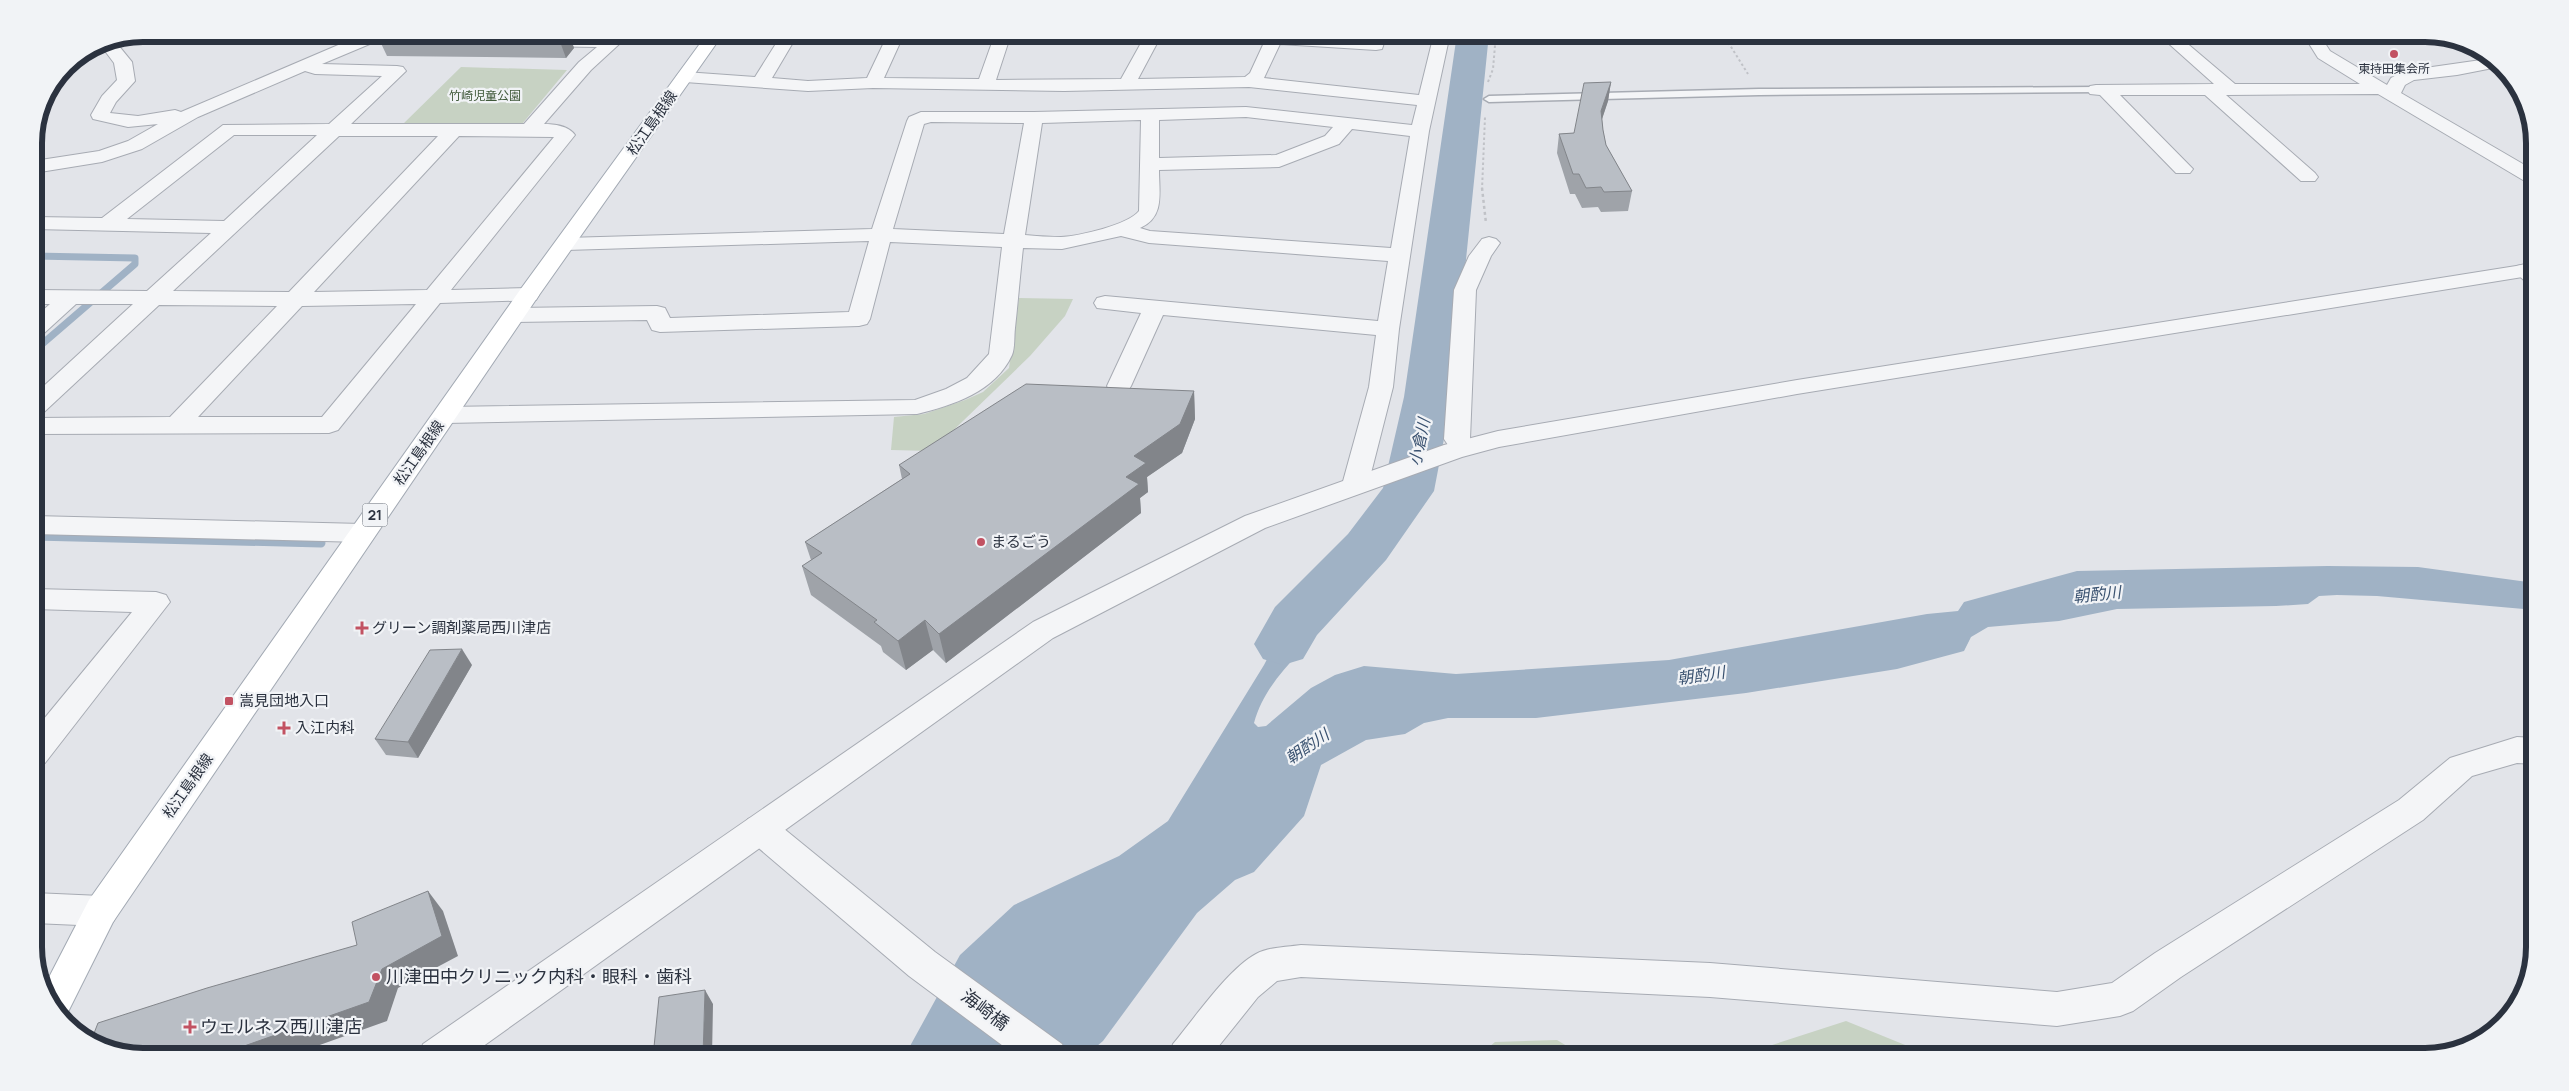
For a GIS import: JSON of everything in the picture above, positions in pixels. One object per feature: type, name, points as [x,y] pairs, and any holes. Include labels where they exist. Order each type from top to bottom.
[{"type":"main road","name":"松江島根線","points":[[57,1000],[101,911],[362,533],[709,43]]},
{"type":"street","points":[[1357,42],[1376,44],[1376,42]]},
{"type":"street","points":[[1365,482],[1420,131],[1440,42]]},
{"type":"street","points":[[2175,42],[2230,89]]},
{"type":"street","points":[[2316,42],[2324,54],[2526,174]]},
{"type":"street","points":[[43,166],[102,156],[135,145],[192,113],[306,66],[351,43]]},
{"type":"street","points":[[529,130],[585,66],[612,43]]},
{"type":"street","points":[[760,81],[784,43]]},
{"type":"street","points":[[873,83],[892,43]]},
{"type":"street","points":[[986,84],[1000,43]]},
{"type":"street","points":[[1127,84],[1149,43]]},
{"type":"street","points":[[1250,82],[1257,76],[1272,43]]},
{"type":"street","points":[[111,48],[122,62],[126,81],[108,100],[100,115],[112,121],[135,122],[192,113]]},
{"type":"street","points":[[2101,90],[2230,89],[2386,92],[2397,82],[2410,75],[2457,70],[2488,64]]},
{"type":"street","points":[[43,400],[397,71],[315,69],[306,66]]},
{"type":"street","points":[[685,77],[808,86],[873,83],[1127,84],[1250,82],[1427,101]]},
{"type":"street","points":[[2209,89],[2308,177]]},
{"type":"street","points":[[2101,90],[2183,169]]},
{"type":"street","points":[[43,297],[433,298],[657,313],[660,325],[859,319],[881,235],[916,121],[928,116],[1034,118],[1246,112],[1420,131]]},
{"type":"street","points":[[566,244],[791,236],[881,235],[1062,243],[1094,237],[1121,229],[1143,219],[1149,211],[1150,116]]},
{"type":"street","points":[[446,415],[918,407],[967,391],[992,369],[1000,354],[1013,242],[1034,118]]},
{"type":"street","points":[[1150,164],[1279,162],[1332,140],[1348,122]]},
{"type":"street","points":[[43,426],[328,425],[566,134],[552,130],[230,129],[107,224]]},
{"type":"street","points":[[177,425],[454,130]]},
{"type":"street","points":[[43,223],[227,227]]},
{"type":"street","points":[[1121,229],[1149,237],[1400,255]]},
{"type":"street","points":[[1455,445],[1465,290],[1480,256],[1489,243]]},
{"type":"street","points":[[451,1048],[1042,630],[1255,522],[1365,482],[1455,445],[1797,387],[2526,273]]},
{"type":"street","points":[[43,322],[70,298]]},
{"type":"street","points":[[1104,303],[1388,329]]},
{"type":"street","points":[[1119,386],[1155,308]]},
{"type":"street","points":[[43,525],[362,533]]},
{"type":"street","points":[[43,599],[156,602],[43,743]]},
{"type":"street","points":[[1194,1048],[1245,985],[1268,966],[1301,961],[1710,980],[2057,1010],[2120,999],[2168,965],[2411,810],[2461,767],[2517,750],[2526,751]]},
{"type":"street","name":"海崎橋","points":[[760,829],[922,964],[1036,1048]]},
{"type":"street","points":[[43,908],[101,911]]},
{"type":"lane","points":[[1489,99],[1758,92],[2101,90]]},
{"type":"path","points":[[1489,243],[1481,182],[1486,105],[1489,99],[1487,84],[1493,69],[1495,42]]},
{"type":"path","points":[[1728,42],[1758,92]]},
{"type":"green space","name":"竹崎児童公園","points":[[461,67],[567,70],[522,124],[402,125]]},
{"type":"green space","points":[[1019,298],[1073,299],[1065,316],[1030,356],[932,451],[891,450],[894,417],[924,414],[965,400],[983,392],[1009,368]]},
{"type":"green space","points":[[1846,1021],[1913,1048],[1752,1048],[1766,1047]]},
{"type":"green space","points":[[1557,1040],[1570,1048],[1488,1048],[1495,1042]]},
{"type":"water","name":"朝酌川","points":[[2328,566],[2418,567],[2526,582],[2526,609],[2377,596],[2337,595],[2319,596],[2308,604],[2117,609],[2059,621],[1988,627],[1971,637],[1964,651],[1897,669],[1746,693],[1536,718],[1448,718],[1424,723],[1405,734],[1366,740],[1321,765],[1304,816],[1254,872],[1235,880],[1197,913],[1103,1041],[1095,1048],[909,1048],[960,955],[1014,905],[1119,856],[1168,821],[1264,665],[1280,634],[1309,599],[1345,578],[1308,620],[1298,638],[1301,651],[1279,676],[1257,712],[1254,723],[1258,727],[1266,726],[1311,688],[1335,675],[1364,666],[1456,674],[1669,660],[1927,614],[1958,611],[1964,602],[2077,571]]},
{"type":"building","points":[[1611,82],[1601,111],[1603,130],[1606,145],[1632,191],[1604,192],[1601,187],[1586,188],[1579,174],[1573,174],[1559,134],[1574,133],[1584,83]]},
{"type":"building","name":"まるごう","points":[[1026,384],[1194,391],[1180,424],[1134,456],[1146,463],[1126,477],[1139,484],[939,634],[925,620],[898,641],[874,622],[877,620],[802,566],[822,553],[805,542],[910,474],[899,465]]},
{"type":"building","points":[[462,649],[408,742],[375,739],[430,650]]},
{"type":"building","points":[[428,891],[442,936],[382,969],[369,1002],[239,1048],[123,1047],[93,1035],[98,1023],[207,988],[357,945],[352,922]]},
{"type":"building","points":[[705,990],[703,1048],[654,1048],[659,997]]},
{"type":"waterway","name":"小倉川","points":[[1283,644],[1295,622],[1367,547],[1408,491],[1428,397],[1472,42]]},
{"type":"waterway","points":[[43,256],[135,258],[135,264],[43,343]]},
{"type":"waterway","points":[[43,536],[321,543]]},
{"type":"place","name":"東持田集会所","points":[[2394,54]]},
{"type":"place","name":"まるごう","points":[[981,542]]},
{"type":"place","name":"グリーン調剤薬局西川津店","points":[[362,628]]},
{"type":"place","name":"嵩見団地入口","points":[[229,701]]},
{"type":"place","name":"入江内科","points":[[284,728]]},
{"type":"place","name":"川津田中クリニック内科・眼科・歯科","points":[[376,977]]},
{"type":"place","name":"ウェルネス西川津店","points":[[190,1027]]}]
